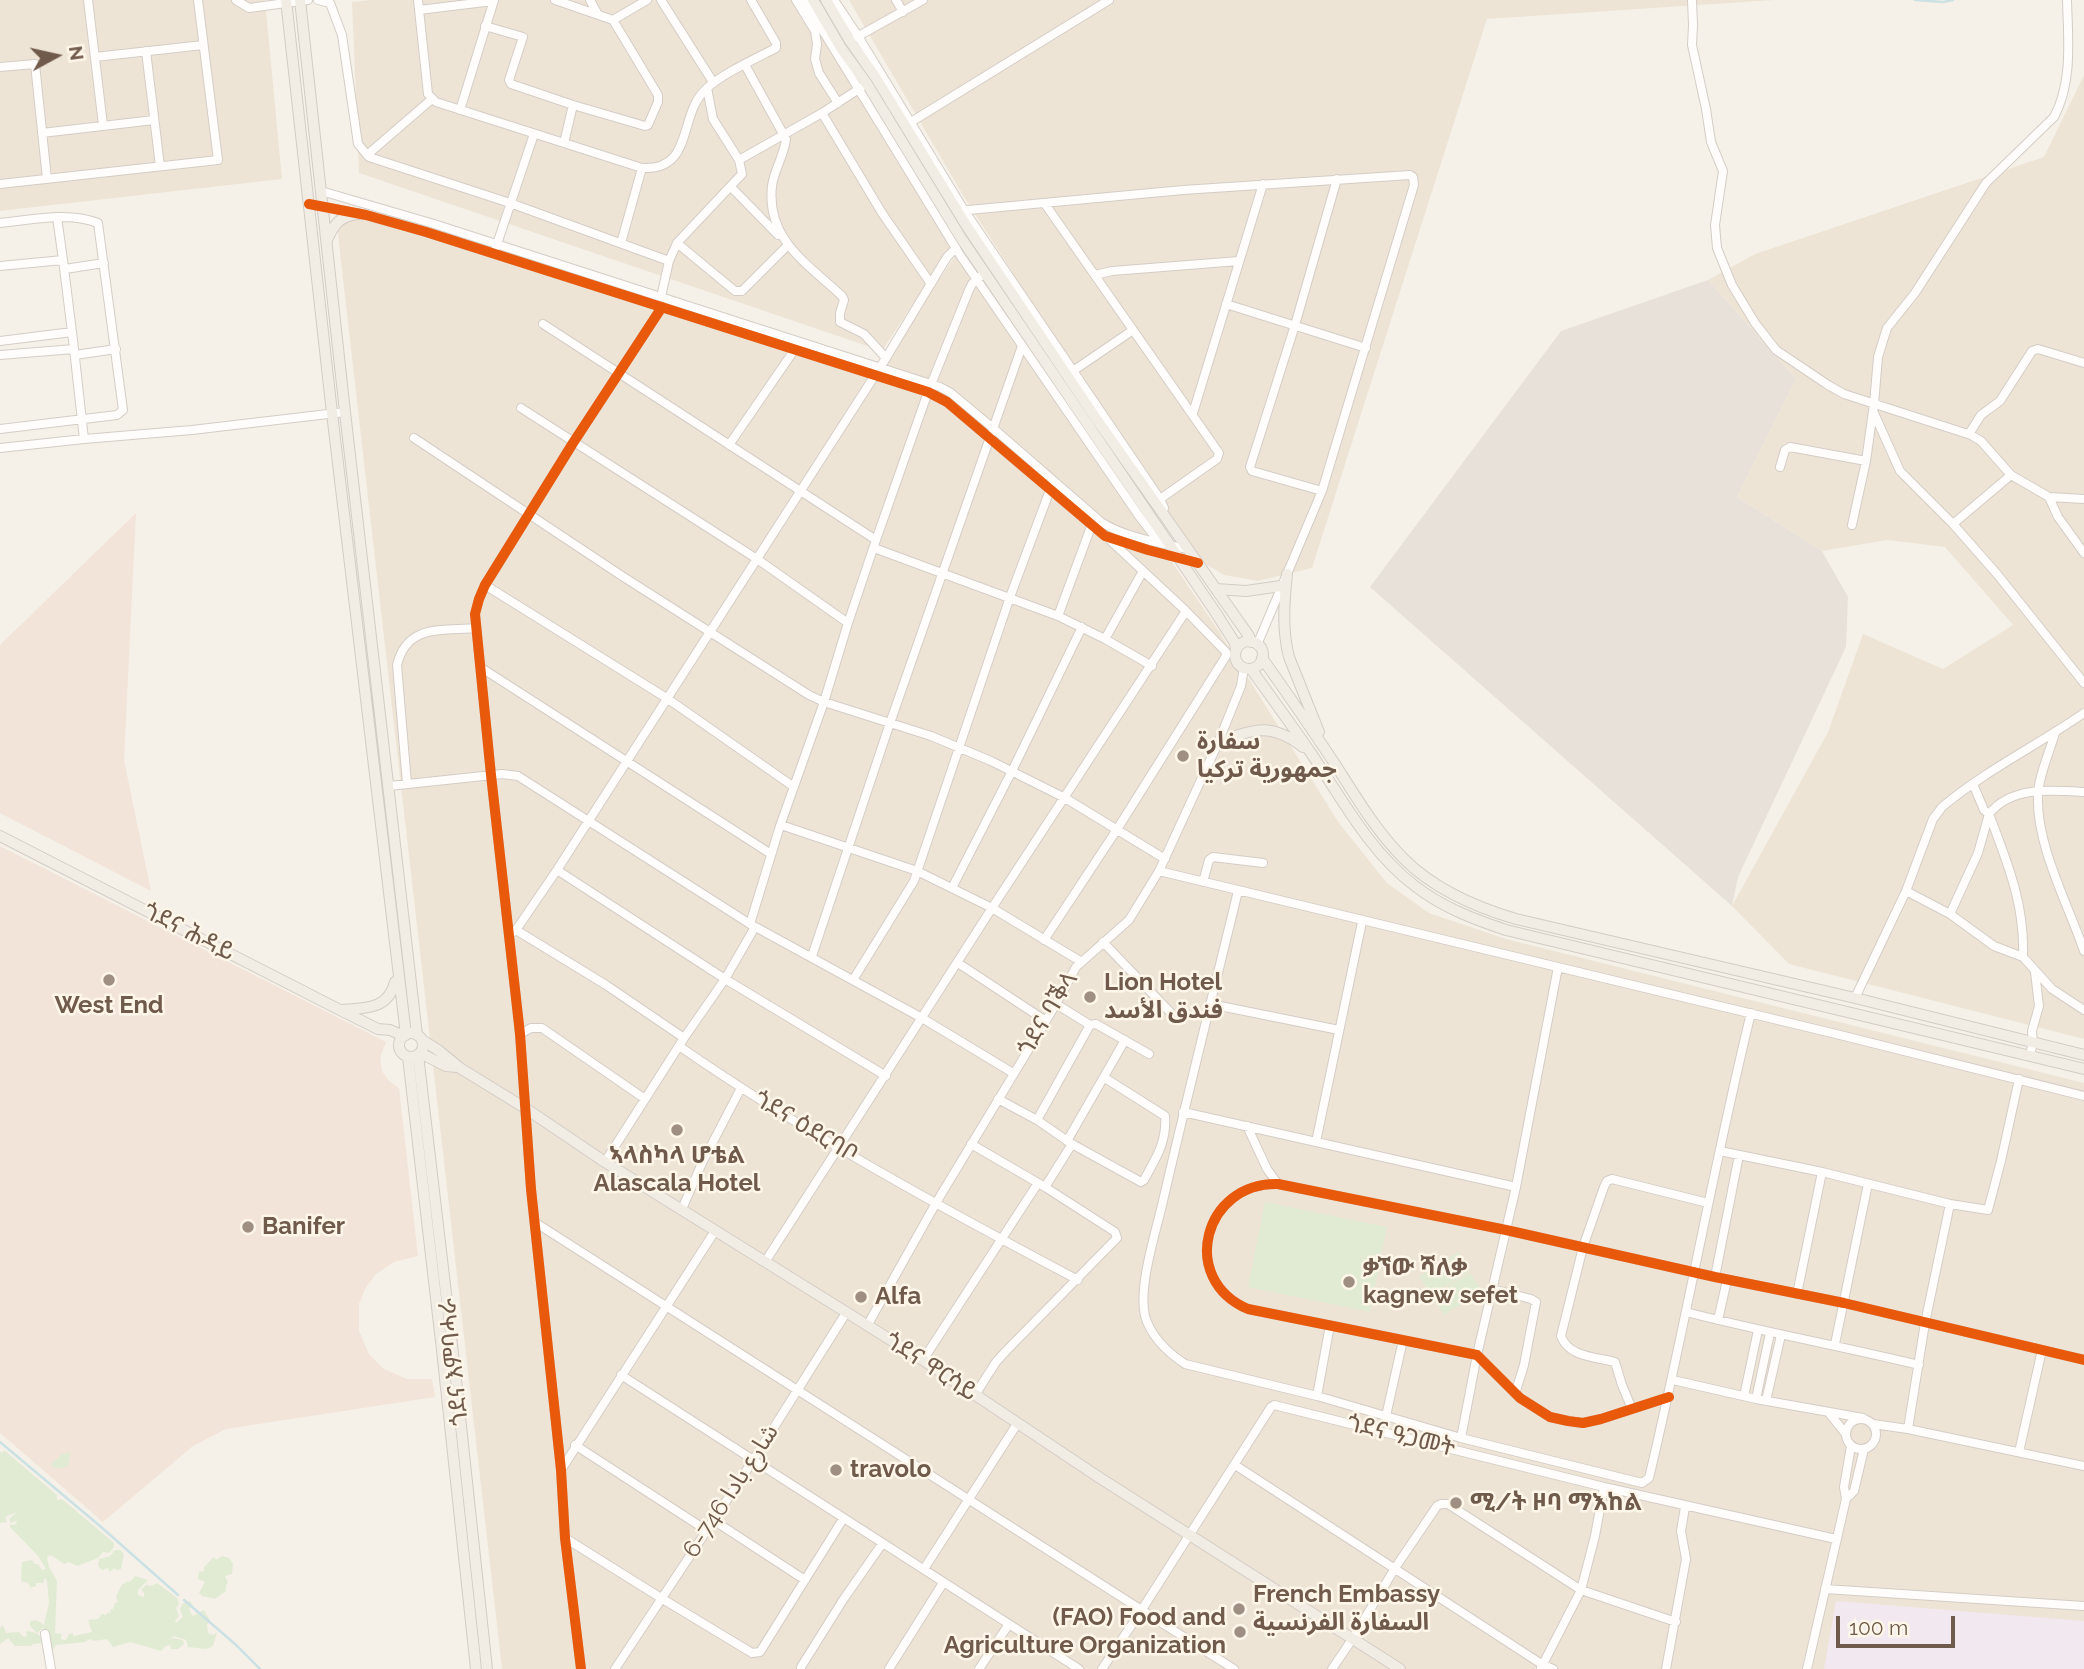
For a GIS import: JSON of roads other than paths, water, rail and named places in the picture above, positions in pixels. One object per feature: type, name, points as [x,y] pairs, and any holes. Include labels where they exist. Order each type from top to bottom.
[{"type":"main road","points":[[300,0],[388,786],[410,1039],[402,1052],[460,1068]]},
{"type":"main road","points":[[813,0],[850,41]]},
{"type":"main road","points":[[826,0],[850,41],[867,83],[981,276],[1169,551],[1227,630],[1235,643],[1237,663],[1248,669],[1382,854],[1415,886],[1452,909],[1506,930],[2084,1069]]},
{"type":"main road","points":[[287,1],[397,969],[410,1039],[423,1049],[415,1055]]},
{"type":"main road","points":[[867,83],[961,211],[1187,549],[1261,651],[1262,658],[1363,809],[1403,858],[1431,881],[1472,904],[1516,919],[1855,998],[2084,1055]]},
{"type":"main road","points":[[326,242],[337,222],[343,217],[358,214]]},
{"type":"main road","points":[[1287,574],[1284,618],[1287,653],[1319,731],[1322,745]]},
{"type":"main road","points":[[1216,589],[1247,591],[1281,586]]},
{"type":"main road","points":[[1236,651],[1240,645],[1254,643]]},
{"type":"main road","points":[[1248,669],[1257,666],[1262,658]]},
{"type":"main road","points":[[1218,743],[1248,731],[1265,730],[1286,736],[1312,755]]},
{"type":"main road","name":"ጎደና ሕዳይ","points":[[0,836],[378,1029],[390,1030],[410,1039]]},
{"type":"main road","points":[[340,1010],[364,1009],[380,1004],[393,992],[397,969]]},
{"type":"main road","points":[[1784,996],[1787,982]]},
{"type":"main road","name":"ጎደና ዋርሳይ","points":[[410,1039],[438,1050],[460,1068],[605,1162],[923,1360],[1400,1669]]},
{"type":"main road","name":"ጎደና እምባሓራ","points":[[415,1055],[421,1085],[455,1370],[487,1669]]},
{"type":"main road","name":"ጎደና እምባሓራ","points":[[415,1055],[442,1350],[476,1669]]},
{"type":"main road","points":[[421,1085],[430,1069],[446,1066]]},
{"type":"street","points":[[88,0],[103,125]]},
{"type":"street","points":[[0,184],[218,160],[198,0]]},
{"type":"street","points":[[236,0],[249,8],[308,0]]},
{"type":"street","points":[[318,0],[330,4],[342,36],[358,144],[369,157],[510,203],[668,261]]},
{"type":"street","points":[[485,26],[523,37],[510,84],[573,106],[645,125],[650,123],[658,102],[658,94],[613,20],[555,0]]},
{"type":"street","points":[[590,0],[597,13]]},
{"type":"street","points":[[613,20],[647,0]]},
{"type":"street","points":[[661,0],[710,85],[709,104],[716,124],[739,160],[742,174],[677,243],[668,261],[661,297]]},
{"type":"street","points":[[460,110],[494,1],[418,5],[428,94],[432,99],[460,110],[534,134],[642,167],[658,168],[677,154],[701,93],[710,85],[776,48],[777,45],[751,0]]},
{"type":"street","points":[[796,0],[815,31],[815,59],[819,73],[838,103]]},
{"type":"street","points":[[804,0],[867,83],[956,248],[981,276],[1022,346],[1139,516],[1169,551]]},
{"type":"street","points":[[834,0],[850,41],[911,122],[961,211],[1073,372],[1160,505],[1219,456],[1193,414],[1045,204]]},
{"type":"street","points":[[896,0],[903,12]]},
{"type":"street","points":[[850,41],[923,0]]},
{"type":"street","points":[[911,122],[1109,0]]},
{"type":"street","points":[[1852,525],[1866,461],[1876,371],[1887,328],[1916,292],[1986,183],[2054,117],[2064,88],[2067,68],[2067,0]]},
{"type":"street","points":[[1693,1],[1692,45],[1711,142],[1723,171],[1715,225],[1716,244],[1732,285],[1776,351],[1829,386],[1874,407],[1969,434],[1981,441],[2011,475],[2049,497],[2084,499]]},
{"type":"street","points":[[95,57],[203,44]]},
{"type":"street","points":[[146,51],[160,166]]},
{"type":"street","points":[[0,67],[35,64],[47,179]]},
{"type":"street","points":[[745,65],[783,133],[786,145],[775,173],[772,195],[775,219],[786,243]]},
{"type":"street","points":[[739,160],[822,113],[867,83]]},
{"type":"street","points":[[367,155],[432,99]]},
{"type":"street","points":[[564,143],[573,106]]},
{"type":"street","points":[[822,113],[882,213],[931,285]]},
{"type":"street","points":[[42,133],[154,120]]},
{"type":"street","points":[[496,248],[534,134]]},
{"type":"street","points":[[621,243],[642,167]]},
{"type":"street","points":[[961,211],[1338,179],[1410,175],[1415,181],[1322,491],[1254,643]]},
{"type":"street","points":[[1322,491],[1252,471],[1250,467],[1338,179]]},
{"type":"street","points":[[1193,414],[1263,184]]},
{"type":"street","points":[[731,187],[842,296],[844,300],[840,322],[864,334],[886,358]]},
{"type":"street","points":[[321,191],[496,248],[661,297],[877,371],[951,393],[1101,522],[1198,563]]},
{"type":"street","points":[[309,204],[496,248],[662,307],[795,349],[877,371]]},
{"type":"street","points":[[57,217],[84,439]]},
{"type":"street","points":[[0,223],[57,217],[72,217],[98,223],[123,411],[117,415],[0,429]]},
{"type":"street","points":[[677,243],[739,292],[786,243]]},
{"type":"street","points":[[512,933],[557,870],[668,699],[886,358],[947,257],[956,248]]},
{"type":"street","points":[[1095,275],[1112,271],[1239,261]]},
{"type":"street","points":[[0,266],[104,263]]},
{"type":"street","points":[[605,1162],[725,979],[753,925],[771,853],[929,388],[969,290],[981,276]]},
{"type":"street","points":[[1226,304],[1366,348]]},
{"type":"street","points":[[581,1669],[565,1538],[561,1470],[525,1108],[512,933],[491,775],[476,628],[477,606],[485,586],[573,443],[662,307]]},
{"type":"street","points":[[543,324],[802,491],[875,544],[943,575],[1010,597],[1082,627],[1152,666]]},
{"type":"street","points":[[1073,372],[1133,330]]},
{"type":"street","points":[[0,341],[72,332]]},
{"type":"street","points":[[812,956],[1022,346]]},
{"type":"street","points":[[0,355],[116,349]]},
{"type":"street","points":[[729,445],[795,349]]},
{"type":"street","points":[[1969,434],[1981,415],[2000,401],[2035,349],[2084,363]]},
{"type":"street","points":[[929,388],[1105,536],[1226,652],[1225,660],[1044,940]]},
{"type":"street","points":[[1874,407],[1900,471],[1997,573],[2084,683]]},
{"type":"street","points":[[521,408],[757,559],[848,623]]},
{"type":"street","points":[[0,448],[345,412]]},
{"type":"street","points":[[414,438],[809,695],[960,747],[1065,798],[1165,859]]},
{"type":"street","points":[[1780,467],[1786,450],[1790,447],[1866,461]]},
{"type":"street","points":[[1953,524],[2011,475]]},
{"type":"street","points":[[853,980],[914,881],[1049,489]]},
{"type":"street","points":[[2049,497],[2058,517],[2084,553]]},
{"type":"street","points":[[1126,533],[1136,528],[1139,516]]},
{"type":"street","points":[[1058,617],[1091,524]]},
{"type":"street","points":[[1105,536],[1119,542],[1169,551],[1187,549]]},
{"type":"street","points":[[1105,639],[1143,570]]},
{"type":"street","points":[[485,586],[668,699],[794,787]]},
{"type":"street","points":[[765,1262],[1186,611]]},
{"type":"street","points":[[953,888],[1082,627]]},
{"type":"street","points":[[407,784],[397,665],[400,652],[413,637],[423,633],[476,628]]},
{"type":"street","points":[[480,667],[771,853]]},
{"type":"street","name":"ጎደና ባቕላ","points":[[867,1326],[936,1203],[1080,961],[1129,920],[1159,871],[1218,743],[1248,669]]},
{"type":"street","points":[[1855,998],[1906,891],[1933,818],[1942,807],[1972,784],[2084,713]]},
{"type":"street","points":[[2055,733],[2038,792],[2038,817],[2046,849],[2081,932],[2084,951]]},
{"type":"street","points":[[388,786],[502,774],[518,776],[753,925],[922,1018],[1013,1073]]},
{"type":"street","points":[[1972,784],[1984,810],[1989,814],[2015,887],[2023,938],[2023,957]]},
{"type":"street","points":[[1950,914],[1978,853],[1989,814],[1994,808],[2012,796],[2038,792],[2084,792]]},
{"type":"street","points":[[781,825],[917,871],[992,908],[1080,961]]},
{"type":"street","points":[[1203,882],[1209,860],[1213,857],[1263,863]]},
{"type":"street","points":[[557,870],[725,979],[886,1076]]},
{"type":"street","points":[[1159,871],[2084,1096]]},
{"type":"street","points":[[1238,891],[1183,1112],[1145,1281],[1145,1314],[1150,1328],[1169,1353],[1185,1364],[1317,1396],[1461,1438],[1642,1483],[1649,1478],[1673,1380],[1708,1203],[1751,1013]]},
{"type":"street","points":[[1906,891],[1950,914],[1994,946],[2023,957],[2052,989],[2084,1010]]},
{"type":"street","points":[[1316,1142],[1362,922]]},
{"type":"street","points":[[512,933],[606,985],[684,1038]]},
{"type":"street","points":[[1103,942],[1170,1012]]},
{"type":"street","points":[[958,963],[1046,1021]]},
{"type":"street","points":[[1461,1438],[1477,1355],[1516,1187],[1558,967]]},
{"type":"street","points":[[2030,1055],[2032,1031],[2039,1006],[2035,970]]},
{"type":"street","points":[[1056,1004],[1090,1025],[1096,1024],[1149,1054]]},
{"type":"street","points":[[1210,1004],[1339,1030]]},
{"type":"street","points":[[1037,1120],[1090,1025]]},
{"type":"street","points":[[520,1034],[531,1028],[542,1028],[645,1099]]},
{"type":"street","points":[[923,1360],[1070,1142],[1125,1040]]},
{"type":"street","name":"ጎደና ዕደርባቦ","points":[[679,1046],[839,1148],[1078,1280]]},
{"type":"street","points":[[998,1099],[1141,1182],[1161,1150],[1166,1127],[1163,1113],[1105,1078]]},
{"type":"street","points":[[1720,1151],[1986,1210],[1990,1209],[2019,1079]]},
{"type":"street","points":[[682,1209],[702,1163],[741,1088]]},
{"type":"street","points":[[1183,1112],[1516,1187]]},
{"type":"street","points":[[1247,1126],[1263,1163],[1278,1184]]},
{"type":"street","points":[[971,1144],[1042,1185],[1115,1232],[1117,1236],[1116,1241],[1002,1356],[975,1395]]},
{"type":"street","points":[[1716,1277],[1739,1155]]},
{"type":"street","points":[[1797,1294],[1822,1172]]},
{"type":"street","points":[[1632,1409],[1615,1362],[1568,1348],[1560,1332],[1583,1247],[1607,1181],[1708,1203]]},
{"type":"street","points":[[1669,1397],[1601,1419],[1583,1423],[1568,1421],[1550,1417],[1537,1410],[1515,1394],[1477,1355],[1248,1309],[1238,1305],[1224,1293],[1210,1269],[1207,1250],[1212,1225],[1224,1205],[1239,1194],[1258,1184],[1278,1184],[1844,1303],[2084,1360]]},
{"type":"street","points":[[1835,1345],[1868,1184]]},
{"type":"street","points":[[1908,1429],[1950,1204]]},
{"type":"street","points":[[536,1223],[1234,1669]]},
{"type":"street","points":[[561,1470],[715,1231]]},
{"type":"street","points":[[1718,1320],[1727,1280]]},
{"type":"street","points":[[1492,1289],[1531,1299],[1536,1303],[1524,1365],[1515,1394]]},
{"type":"street","points":[[1686,1312],[1770,1333],[1919,1364]]},
{"type":"street","name":"شارع بادا 746-6","points":[[618,1668],[846,1313]]},
{"type":"street","points":[[1317,1396],[1331,1325]]},
{"type":"street","points":[[1744,1396],[1758,1330]]},
{"type":"street","points":[[1756,1399],[1770,1333]]},
{"type":"street","points":[[1766,1401],[1781,1335]]},
{"type":"street","points":[[1386,1416],[1403,1340]]},
{"type":"street","points":[[2020,1452],[2042,1350]]},
{"type":"street","points":[[621,1375],[1009,1624],[1068,1666],[1079,1669]]},
{"type":"street","points":[[1673,1380],[1756,1399],[1863,1418],[1873,1424],[2084,1466]]},
{"type":"street","name":"ጎደና ዓጋመት","points":[[1102,1669],[1271,1407],[1279,1405],[1685,1507],[1836,1539]]},
{"type":"street","points":[[1829,1413],[1852,1446],[1864,1449]]},
{"type":"street","points":[[1845,1433],[1853,1420],[1863,1418]]},
{"type":"street","points":[[924,1569],[1017,1423]]},
{"type":"street","points":[[1846,1499],[1854,1491],[1864,1449],[1872,1444],[1876,1435],[1873,1424]]},
{"type":"street","points":[[1876,1435],[1894,1427]]},
{"type":"street","points":[[575,1445],[706,1530]]},
{"type":"street","points":[[1807,1669],[1846,1499],[1844,1487],[1852,1446]]},
{"type":"street","points":[[1235,1465],[1395,1568],[1541,1667],[1553,1669]]},
{"type":"street","points":[[1848,1466],[1859,1469]]},
{"type":"street","points":[[1541,1667],[1581,1590],[1604,1487]]},
{"type":"street","points":[[1332,1669],[1395,1568],[1441,1504],[1448,1504],[1581,1590],[1675,1622]]},
{"type":"street","points":[[1666,1669],[1686,1559],[1681,1531],[1685,1507]]},
{"type":"street","points":[[565,1538],[756,1653],[760,1651],[843,1518]]},
{"type":"street","points":[[713,1520],[805,1580]]},
{"type":"street","points":[[801,1667],[843,1600],[883,1544]]},
{"type":"street","points":[[889,1669],[943,1583]]},
{"type":"street","points":[[1825,1589],[2084,1606]]},
{"type":"street","points":[[979,1669],[1009,1624]]},
{"type":"street","points":[[45,1634],[51,1669]]},
{"type":"waterway","points":[[1915,0],[1953,0]]},
{"type":"waterway","points":[[0,1442],[178,1595]]},
{"type":"waterway","points":[[184,1600],[260,1669]]},
{"type":"place","name":"سفارة جمهورية تركيا","points":[[1183,756]]},
{"type":"place","name":"West End","points":[[109,980]]},
{"type":"place","name":"Lion Hotel فندق الأسد","points":[[1090,997]]},
{"type":"place","name":"ኣላስካላ ሆቴል Alascala Hotel","points":[[677,1130]]},
{"type":"place","name":"Banifer","points":[[248,1227]]},
{"type":"place","name":"ቃኘው ሻለቃ kagnew sefet","points":[[1349,1282]]},
{"type":"place","name":"Alfa","points":[[861,1297]]},
{"type":"place","name":"travolo","points":[[836,1470]]},
{"type":"place","name":"ሚ/ት ዞባ ማእከል","points":[[1456,1503]]},
{"type":"place","name":"French Embassy السفارة الفرنسية","points":[[1239,1609]]},
{"type":"place","name":"(FAO) Food and Agriculture Organization","points":[[1240,1632]]}]
